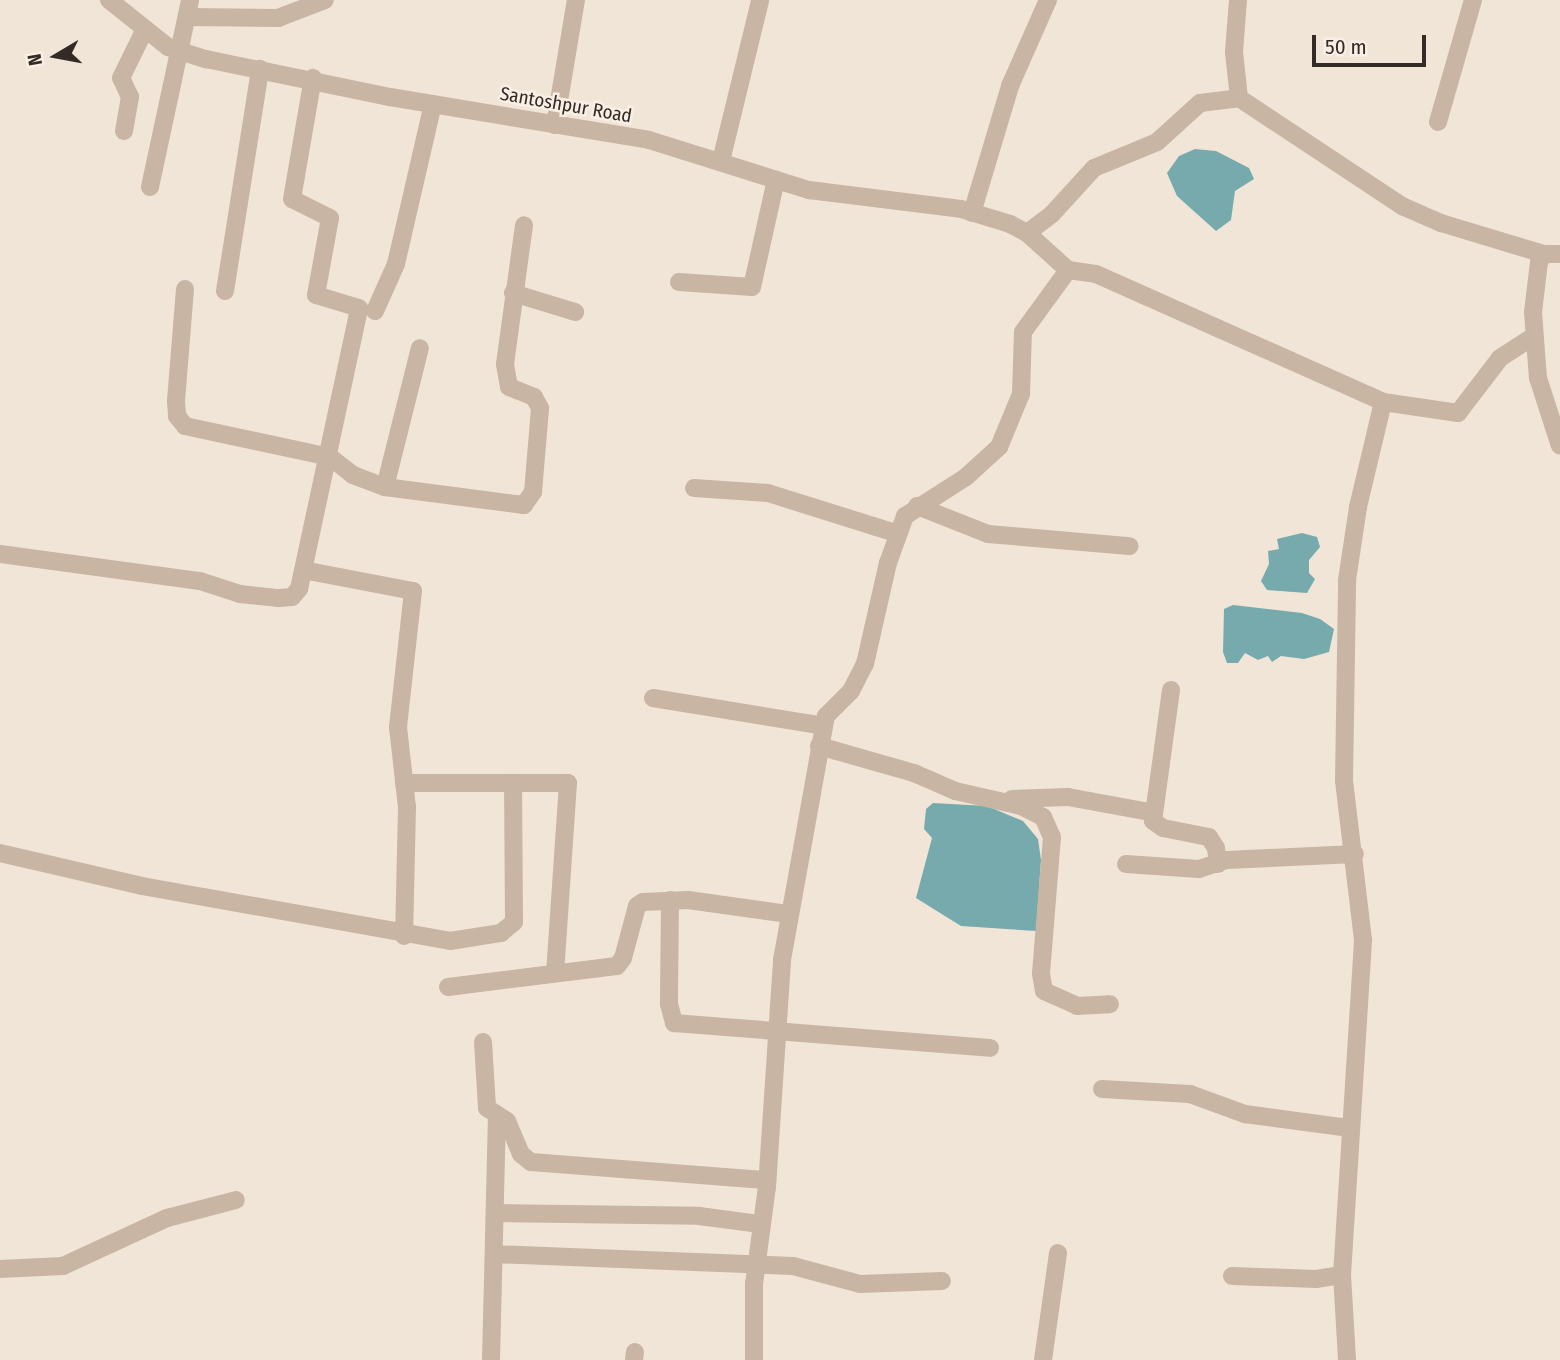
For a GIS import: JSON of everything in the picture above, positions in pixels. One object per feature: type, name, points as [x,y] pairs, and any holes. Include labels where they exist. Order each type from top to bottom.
[{"type":"street","name":"Santoshpur Road","points":[[108,0],[144,31],[180,52],[433,104],[649,140],[776,180],[828,193],[972,213],[1027,233]]},
{"type":"street","points":[[150,187],[188,9],[278,18],[325,0]]},
{"type":"street","points":[[555,125],[576,0]]},
{"type":"street","points":[[972,213],[1010,86],[1048,0]]},
{"type":"street","points":[[1238,0],[1234,52],[1239,99]]},
{"type":"street","points":[[1438,122],[1473,0]]},
{"type":"street","points":[[721,161],[760,1]]},
{"type":"street","points":[[124,131],[130,97],[121,78],[144,31]]},
{"type":"street","points":[[225,291],[260,69]]},
{"type":"street","points":[[0,554],[162,575],[240,594],[292,597],[299,589],[330,457],[359,308],[316,295],[330,218],[292,199],[313,78]]},
{"type":"street","points":[[1534,336],[1500,358],[1458,413],[1383,402],[1096,274],[1068,270],[1027,233],[1052,214],[1094,168],[1157,142],[1200,103],[1239,99],[1402,206],[1441,223],[1552,254],[1534,300],[1534,336],[1542,399],[1560,446]]},
{"type":"street","points":[[375,311],[396,264],[433,104]]},
{"type":"street","points":[[679,282],[752,287],[776,180]]},
{"type":"street","points":[[185,289],[176,401],[180,422],[330,457],[354,475],[385,487],[515,507],[531,500],[540,408],[534,397],[515,392],[506,380],[513,293],[524,225]]},
{"type":"street","points":[[754,1360],[755,1266],[767,1180],[787,914],[806,838],[826,716],[851,691],[865,664],[896,533],[905,516],[966,477],[999,447],[1021,394],[1023,332],[1068,270]]},
{"type":"street","points":[[513,293],[575,312]]},
{"type":"street","points":[[385,487],[419,348]]},
{"type":"street","points":[[1347,1360],[1342,1275],[1348,1128],[1363,940],[1343,758],[1347,580],[1358,507],[1383,402]]},
{"type":"street","points":[[694,488],[768,493],[896,533]]},
{"type":"street","points":[[917,506],[988,534],[1129,547]]},
{"type":"street","points":[[303,570],[413,591],[398,727],[404,783],[404,936]]},
{"type":"street","points":[[1171,690],[1150,812],[1157,826],[1209,837],[1216,848],[1218,864]]},
{"type":"street","points":[[653,698],[824,726]]},
{"type":"street","points":[[819,746],[914,773],[954,791],[1034,811],[1050,827],[1041,974],[1044,991],[1077,1006],[1110,1004]]},
{"type":"street","points":[[404,783],[568,783],[555,973]]},
{"type":"street","points":[[0,853],[142,886],[275,907],[404,936],[450,941],[510,930],[516,905],[513,783]]},
{"type":"street","points":[[996,800],[1068,797],[1150,812]]},
{"type":"street","points":[[1126,864],[1184,869],[1278,856],[1354,854]]},
{"type":"street","points":[[447,987],[617,966],[623,958],[637,906],[670,900],[787,914]]},
{"type":"street","points":[[670,900],[669,1016],[674,1023],[990,1048]]},
{"type":"street","points":[[483,1042],[487,1108],[497,1119],[507,1121],[521,1154],[540,1165],[767,1180]]},
{"type":"street","points":[[1102,1089],[1190,1094],[1245,1114],[1348,1128]]},
{"type":"street","points":[[491,1360],[497,1119]]},
{"type":"street","points":[[0,1269],[63,1266],[167,1218],[236,1200]]},
{"type":"street","points":[[495,1213],[699,1216],[760,1224]]},
{"type":"street","points":[[1043,1360],[1058,1253]]},
{"type":"street","points":[[494,1254],[793,1266],[860,1284],[942,1280]]},
{"type":"street","points":[[1232,1276],[1316,1279],[1342,1275]]},
{"type":"water","points":[[1195,149],[1216,151],[1249,168],[1254,179],[1235,191],[1231,220],[1216,231],[1177,196],[1167,173],[1179,156]]},
{"type":"water","points":[[1302,533],[1317,537],[1320,547],[1309,560],[1309,573],[1315,579],[1307,593],[1267,590],[1261,581],[1269,564],[1268,551],[1279,549],[1277,539]]},
{"type":"water","points":[[1233,605],[1302,613],[1320,619],[1334,629],[1329,652],[1304,659],[1281,656],[1272,662],[1268,656],[1258,660],[1245,653],[1238,663],[1227,663],[1223,652],[1224,609]]},
{"type":"water","points":[[933,803],[987,806],[1023,821],[1038,839],[1041,860],[1036,931],[961,926],[916,898],[932,838],[924,829],[926,809]]}]
